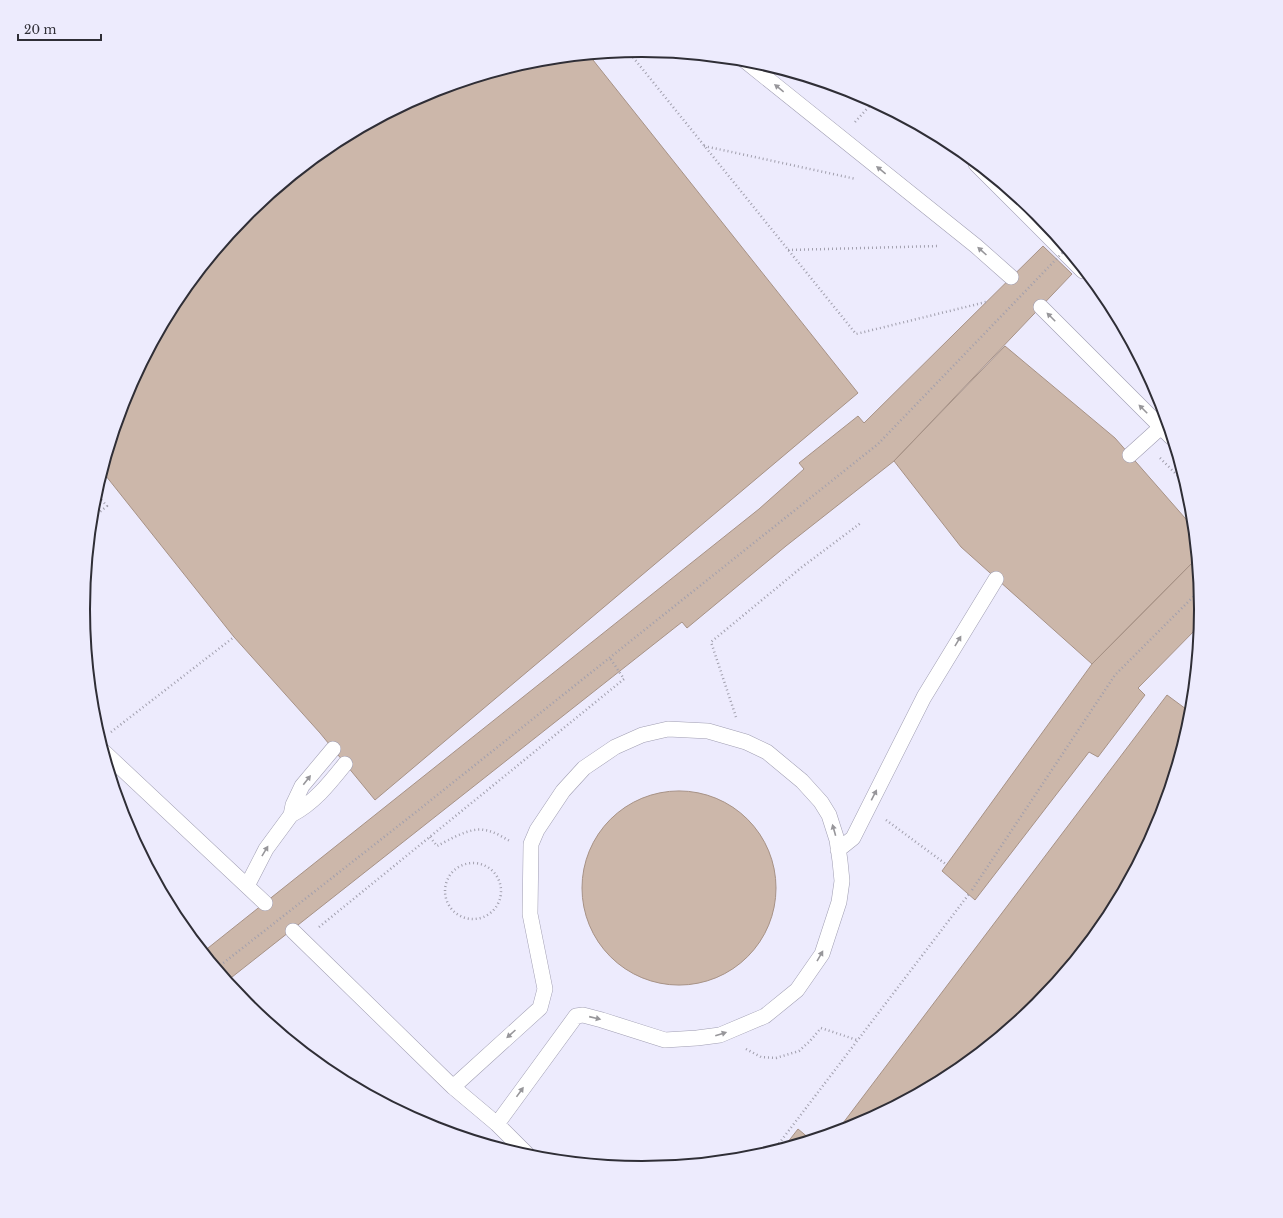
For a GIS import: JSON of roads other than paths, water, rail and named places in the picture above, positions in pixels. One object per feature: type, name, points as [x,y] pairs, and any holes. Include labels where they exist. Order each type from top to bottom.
[{"type":"lane","points":[[756,70],[976,246],[1011,277]]},
{"type":"lane","points":[[1018,206],[1057,245]]},
{"type":"lane","points":[[1041,306],[1163,429]]},
{"type":"lane","points":[[1130,455],[1164,433]]},
{"type":"lane","points":[[838,850],[853,838],[924,697],[996,579]]},
{"type":"lane","points":[[453,1087],[540,1008],[545,989],[530,914],[531,844],[536,830],[563,791],[584,768],[615,747],[642,735],[668,729],[708,731],[746,742],[767,752],[802,781],[821,802],[829,815],[838,850],[842,881],[839,902],[822,954],[797,990],[764,1016],[720,1035],[698,1038],[665,1040],[602,1020],[583,1015],[576,1016],[497,1124]]},
{"type":"lane","points":[[291,815],[293,805],[302,786],[333,749]]},
{"type":"lane","points":[[110,757],[265,903]]},
{"type":"lane","points":[[247,886],[266,849],[291,815],[309,805],[345,764]]},
{"type":"lane","points":[[293,931],[453,1087],[497,1124],[520,1147]]}]
